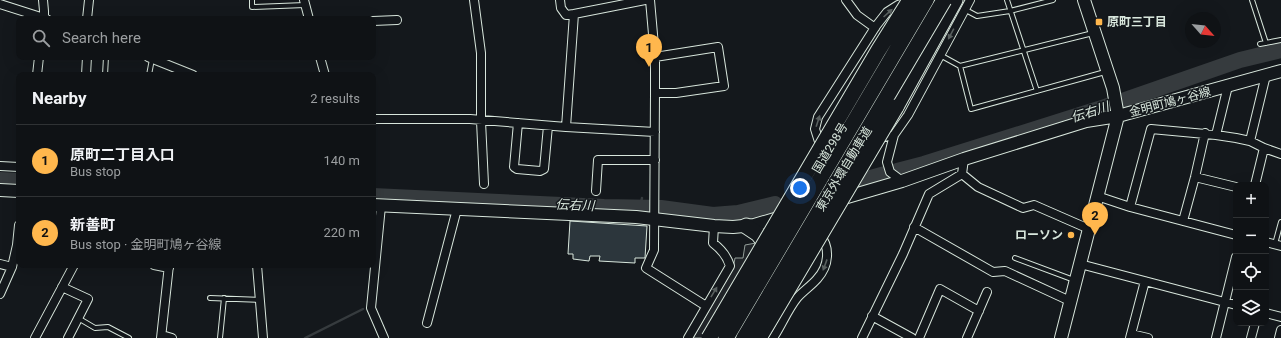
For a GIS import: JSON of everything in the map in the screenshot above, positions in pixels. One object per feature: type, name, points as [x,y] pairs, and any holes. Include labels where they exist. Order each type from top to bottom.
[{"type":"highway","points":[[709,338],[878,51],[910,0]]},
{"type":"highway","name":"国道298号","points":[[718,338],[918,0]]},
{"type":"highway","name":"東京外環自動車道","points":[[726,338],[926,0]]},
{"type":"highway","name":"東京外環自動車道","points":[[744,338],[944,0]]},
{"type":"highway","points":[[752,338],[870,140],[957,3]]},
{"type":"highway","points":[[759,338],[957,3]]},
{"type":"highway","points":[[746,226],[758,234],[770,249]]},
{"type":"street","points":[[43,0],[45,16]]},
{"type":"street","points":[[87,16],[89,0]]},
{"type":"street","points":[[474,0],[481,53],[481,120],[484,184]]},
{"type":"street","points":[[560,0],[561,8],[566,15],[645,0]]},
{"type":"street","points":[[650,0],[655,57],[654,250],[646,268],[706,306]]},
{"type":"street","points":[[846,0],[857,15],[875,28]]},
{"type":"street","points":[[852,8],[857,0]]},
{"type":"street","points":[[824,158],[815,128],[818,117],[875,28],[887,12],[898,5],[914,0]]},
{"type":"street","points":[[902,181],[890,172],[887,162],[894,135],[908,115],[940,55],[957,3],[970,0]]},
{"type":"street","points":[[376,223],[377,206],[654,216],[714,226],[754,225],[902,181],[964,159],[1086,121],[1118,116],[1113,89],[1084,0]]},
{"type":"street","points":[[304,3],[308,16]]},
{"type":"street","points":[[0,4],[36,16]]},
{"type":"street","points":[[566,127],[574,14]]},
{"type":"street","points":[[376,21],[397,20]]},
{"type":"street","points":[[655,57],[718,47],[724,86],[676,93],[655,93]]},
{"type":"street","points":[[37,72],[39,60]]},
{"type":"street","points":[[86,72],[87,60]]},
{"type":"street","points":[[321,60],[324,72]]},
{"type":"street","points":[[168,61],[183,72]]},
{"type":"street","name":"金明町鳩ヶ谷線","points":[[1061,338],[1118,116],[1281,71]]},
{"type":"street","points":[[1250,141],[1266,76]]},
{"type":"street","points":[[1216,135],[1228,86]]},
{"type":"street","points":[[376,119],[470,119],[548,126],[655,132]]},
{"type":"street","points":[[518,123],[514,167],[517,169],[540,171],[544,169],[548,126]]},
{"type":"street","points":[[1130,207],[1151,128],[1205,133],[1250,141],[1281,154]]},
{"type":"street","points":[[1183,221],[1205,133]]},
{"type":"street","points":[[870,140],[894,135]]},
{"type":"street","points":[[1256,182],[1264,148]]},
{"type":"street","points":[[962,174],[964,159]]},
{"type":"street","points":[[596,191],[598,160],[655,160]]},
{"type":"street","points":[[0,166],[16,167]]},
{"type":"street","points":[[862,338],[903,254],[929,194],[962,174]]},
{"type":"street","points":[[962,174],[978,187],[1022,208],[1034,205],[1089,229]]},
{"type":"street","points":[[1195,177],[1233,186]]},
{"type":"street","points":[[0,190],[16,190]]},
{"type":"street","points":[[1098,196],[1130,207],[1233,233]]},
{"type":"street","points":[[427,324],[457,209]]},
{"type":"street","points":[[688,338],[730,266],[728,258],[713,243],[714,226]]},
{"type":"street","points":[[914,228],[993,272],[1005,271],[1070,301]]},
{"type":"street","points":[[773,338],[797,299],[819,278],[826,262],[828,254],[824,239],[816,230]]},
{"type":"street","points":[[0,294],[12,267],[16,253]]},
{"type":"street","points":[[0,264],[12,267]]},
{"type":"street","points":[[1080,264],[1233,304]]},
{"type":"street","points":[[35,338],[72,268]]},
{"type":"street","points":[[169,268],[161,336],[172,338]]},
{"type":"street","points":[[257,268],[263,338]]},
{"type":"street","points":[[373,268],[371,308],[384,338]]},
{"type":"street","points":[[1216,338],[1233,268]]},
{"type":"street","points":[[1145,281],[1130,336],[1148,338]]},
{"type":"street","points":[[62,287],[88,299],[68,338]]},
{"type":"street","points":[[919,338],[940,289],[979,311]]},
{"type":"street","points":[[967,338],[987,292]]},
{"type":"street","points":[[1269,314],[1281,317]]},
{"type":"street","points":[[872,316],[912,338]]},
{"type":"street","points":[[1251,338],[1254,326]]},
{"type":"street","points":[[1279,338],[1281,330]]},
{"type":"lane","points":[[252,0],[252,7],[304,3]]},
{"type":"lane","points":[[1007,0],[1037,91]]},
{"type":"lane","points":[[957,3],[977,16],[1010,11],[1053,0]]},
{"type":"lane","points":[[1252,0],[1266,43]]},
{"type":"lane","points":[[940,55],[960,66],[1095,33]]},
{"type":"lane","points":[[1260,44],[1281,40]]},
{"type":"lane","points":[[105,72],[106,60]]},
{"type":"lane","points":[[149,72],[150,60]]},
{"type":"lane","points":[[960,66],[971,109],[1108,72]]},
{"type":"lane","points":[[1278,245],[1281,222]]},
{"type":"lane","points":[[1015,258],[1075,281]]},
{"type":"lane","points":[[210,298],[260,300]]},
{"type":"lane","points":[[220,338],[224,298]]},
{"type":"lane","points":[[78,318],[95,328],[108,327],[129,338]]},
{"type":"shaded area","points":[[758,244],[702,338],[693,338],[733,269],[735,258],[743,258],[745,245]]},
{"type":"building","points":[[570,221],[647,226],[645,258],[635,258],[635,263],[599,261],[600,256],[590,256],[589,261],[573,259],[573,254],[568,254]]},
{"type":"waterway","name":"伝右川","points":[[897,171],[924,164],[1099,109],[1240,60],[1281,50]]},
{"type":"waterway","name":"伝右川","points":[[849,184],[885,174]]},
{"type":"waterway","name":"伝右川","points":[[0,180],[16,181]]},
{"type":"waterway","name":"伝右川","points":[[376,196],[604,207],[661,208],[713,215],[738,213],[775,204]]},
{"type":"waterway","points":[[640,207],[642,198]]},
{"type":"waterway","points":[[305,338],[363,309]]},
{"type":"place","name":"原町三丁目","points":[[1099,22]]},
{"type":"place","name":"原町二丁目入口","points":[[649,67]]},
{"type":"place","name":"ローソン","points":[[1071,235]]},
{"type":"place","name":"新善町","points":[[1095,235]]}]
